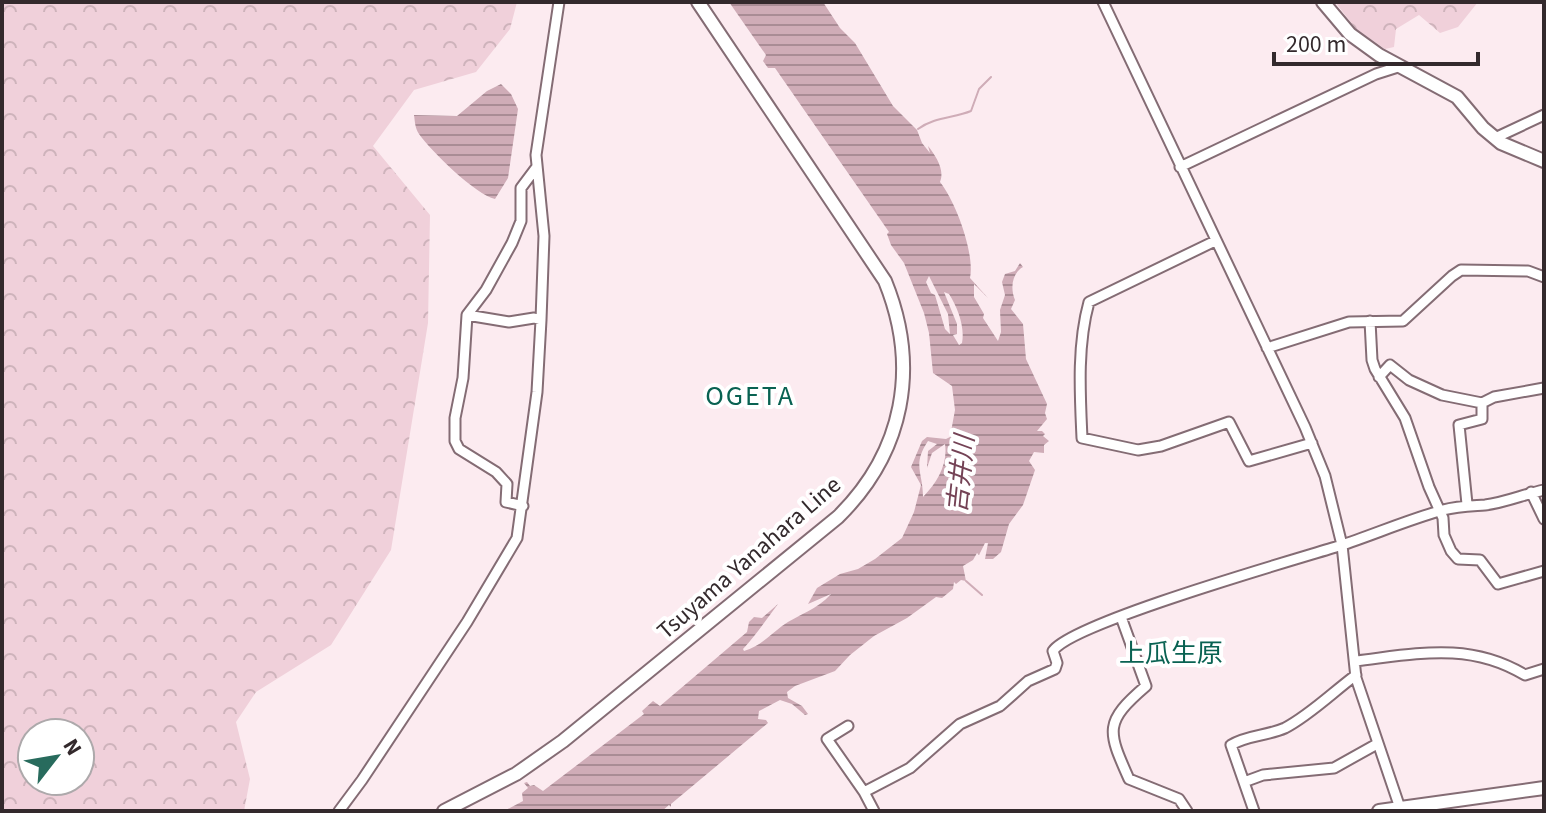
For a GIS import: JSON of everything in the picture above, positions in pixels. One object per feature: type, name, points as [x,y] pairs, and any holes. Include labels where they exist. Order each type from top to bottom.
[{"type":"main road","name":"Tsuyama Yanahara Line","points":[[444,811],[516,774],[563,741],[838,517],[869,481],[893,434],[902,395],[903,362],[900,330],[885,281],[698,2]]},
{"type":"main road","points":[[1323,2],[1350,34],[1398,67],[1423,77],[1457,97],[1495,138],[1518,152],[1544,161]]},
{"type":"main road","points":[[1379,811],[1544,788]]},
{"type":"street","points":[[339,811],[415,701],[517,538],[537,392],[541,320],[544,236],[536,168],[541,108],[559,2]]},
{"type":"street","points":[[1103,2],[1325,476],[1342,545],[1356,675],[1400,808]]},
{"type":"street","points":[[1180,167],[1376,74],[1398,67]]},
{"type":"street","points":[[1495,138],[1544,115]]},
{"type":"street","points":[[523,506],[506,502],[507,484],[496,472],[459,449],[455,441],[455,418],[463,378],[467,315],[486,290],[512,243],[521,221],[521,188],[536,168]]},
{"type":"street","points":[[1215,241],[1089,302],[1085,315],[1080,386],[1082,438],[1138,450],[1161,446],[1229,422],[1249,461],[1312,443]]},
{"type":"street","points":[[1267,348],[1349,322],[1408,319],[1461,270],[1528,271],[1544,277]]},
{"type":"street","points":[[467,315],[509,322],[534,318],[541,320]]},
{"type":"street","points":[[1370,321],[1372,360],[1379,377],[1402,410],[1443,518],[1444,535],[1453,556],[1480,560],[1496,583],[1504,584],[1544,571]]},
{"type":"street","points":[[1379,377],[1390,365],[1409,380],[1442,395],[1482,403],[1494,397],[1544,388]]},
{"type":"street","points":[[1467,504],[1459,425],[1482,419],[1482,403]]},
{"type":"street","points":[[864,792],[910,768],[960,724],[1000,706],[1028,681],[1055,669],[1057,663],[1053,651],[1058,644],[1121,617],[1200,589],[1439,511],[1467,504],[1486,505],[1544,490]]},
{"type":"street","points":[[1531,492],[1544,519]]},
{"type":"street","points":[[1121,617],[1146,686],[1121,709],[1111,732],[1113,739],[1129,779],[1179,799],[1187,811]]},
{"type":"street","points":[[1355,661],[1429,652],[1463,652],[1502,663],[1525,675],[1544,669]]},
{"type":"street","points":[[1254,811],[1231,745],[1291,725],[1356,675]]},
{"type":"street","points":[[848,726],[827,739],[874,811]]},
{"type":"street","points":[[1244,782],[1263,775],[1329,769],[1377,744]]},
{"type":"green space","points":[[2,2],[517,2],[510,29],[476,72],[414,90],[373,146],[430,215],[428,323],[391,550],[331,645],[256,692],[236,722],[250,779],[244,811],[2,811]]},
{"type":"green space","points":[[1335,2],[1478,2],[1458,27],[1440,33],[1419,15],[1396,29],[1394,47],[1385,49],[1356,29]]},
{"type":"water","name":"吉井川","points":[[729,2],[823,2],[840,28],[855,43],[893,106],[917,130],[922,143],[937,159],[941,168],[940,182],[958,215],[967,242],[970,278],[988,298],[974,284],[974,297],[998,341],[1001,332],[1000,310],[1005,295],[1002,282],[1005,274],[1015,271],[1020,263],[1023,267],[1013,281],[1015,300],[1011,309],[1023,324],[1026,359],[1047,404],[1047,419],[1037,431],[1042,431],[1049,441],[1044,445],[1044,453],[1034,452],[1029,461],[1035,470],[1023,505],[1009,524],[1001,552],[993,559],[985,559],[988,543],[985,543],[979,555],[977,553],[973,560],[963,566],[966,581],[954,582],[953,589],[942,598],[936,597],[874,636],[835,671],[787,692],[788,698],[802,706],[808,714],[780,700],[759,711],[758,719],[768,723],[671,807],[669,805],[662,811],[504,811],[523,801],[522,793],[528,788],[524,783],[543,791],[644,714],[642,711],[653,701],[660,706],[747,632],[749,622],[754,617],[762,618],[778,604],[744,651],[760,644],[831,594],[808,604],[817,588],[875,559],[902,538],[914,512],[921,485],[911,467],[922,441],[927,437],[950,437],[955,410],[952,386],[933,373],[924,313],[904,263],[891,245],[889,232],[775,68],[768,68],[763,61],[766,55]],"holes":[[[929,276],[948,314],[950,334],[945,329],[935,295],[926,282]],[[944,292],[949,294],[960,318],[963,337],[959,345],[953,335],[957,334],[957,324]],[[928,441],[937,444],[928,451],[927,468],[932,453],[945,444],[941,472],[923,497],[919,463]]]},
{"type":"water","points":[[501,84],[511,94],[518,109],[508,178],[495,199],[466,181],[433,151],[418,132],[414,115],[457,116],[487,91]]},
{"type":"waterway","points":[[918,129],[931,122],[971,111],[979,89],[991,77]]},
{"type":"waterway","points":[[966,581],[982,595]]},
{"type":"district","name":"OGETA","points":[[750,396]]},
{"type":"district","name":"上瓜生原","points":[[1171,653]]}]
